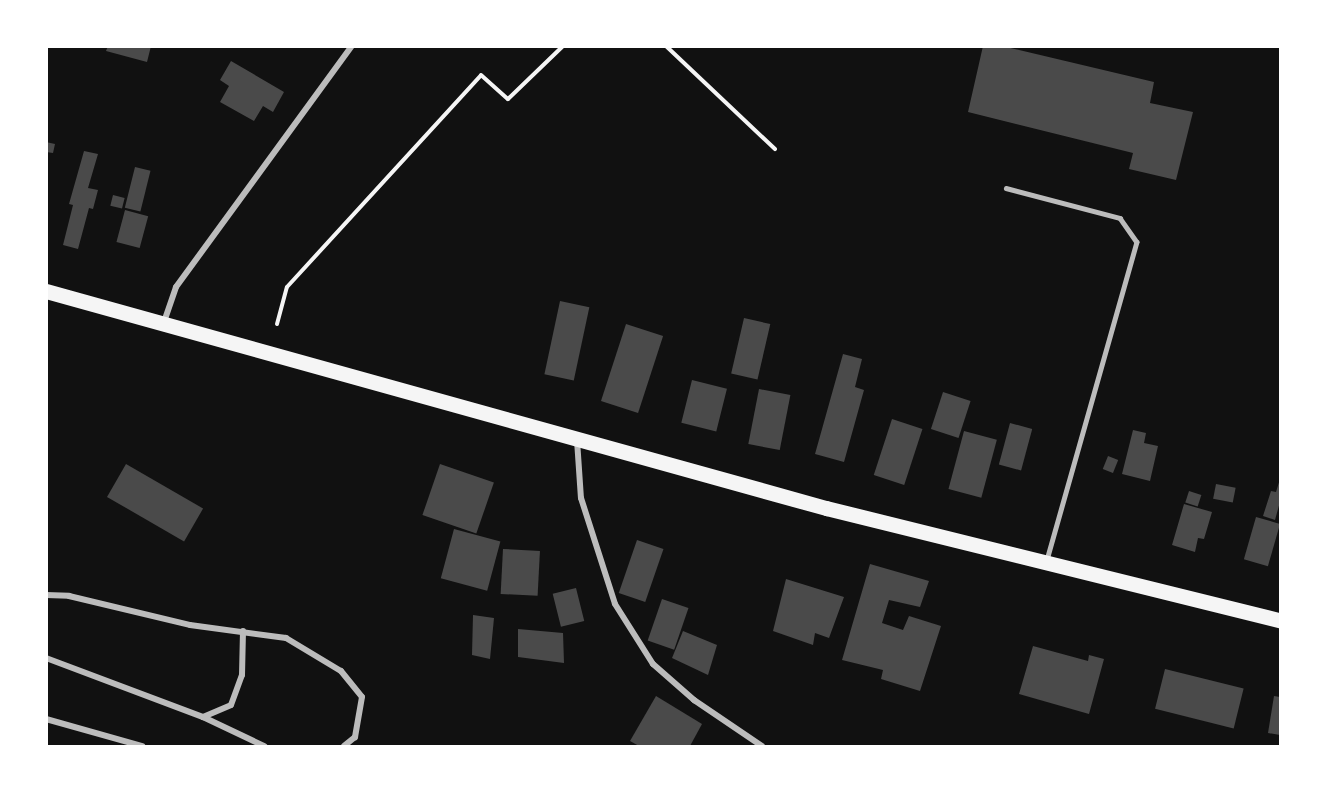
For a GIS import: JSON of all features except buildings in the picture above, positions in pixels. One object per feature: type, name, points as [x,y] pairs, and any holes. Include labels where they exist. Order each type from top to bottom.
[{"type":"main road","points":[[46,291],[826,508],[1281,620]]},
{"type":"street","points":[[164,324],[176,287],[352,46]]},
{"type":"street","points":[[577,440],[581,498],[615,604],[653,663],[694,700],[762,747]]},
{"type":"street","points":[[46,595],[69,596],[190,625],[286,638],[341,671],[362,697],[354,737],[344,747]]},
{"type":"street","points":[[203,717],[231,705],[242,675],[243,631]]},
{"type":"street","points":[[46,658],[203,717],[264,747]]},
{"type":"street","points":[[46,719],[142,747]]},
{"type":"lane","points":[[1006,188],[1120,218],[1137,242],[1046,564]]},
{"type":"path","points":[[278,324],[287,287],[481,75],[508,99],[563,46]]},
{"type":"path","points":[[666,46],[775,149]]}]
